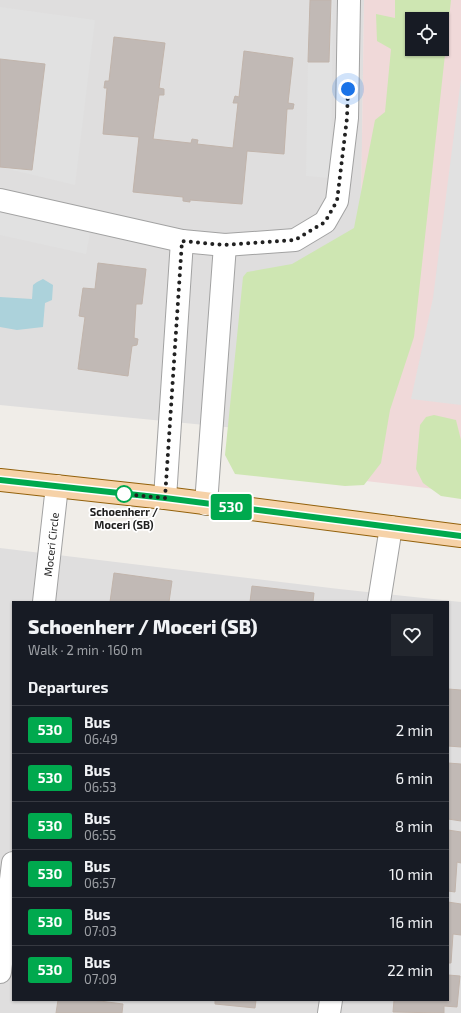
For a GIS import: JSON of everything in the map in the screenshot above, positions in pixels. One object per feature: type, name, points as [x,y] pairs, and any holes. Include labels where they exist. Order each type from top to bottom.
[{"type":"main road","points":[[0,480],[165,498],[461,536]]},
{"type":"street","points":[[0,200],[182,241],[224,245],[295,240],[325,222],[337,201],[347,118],[348,0]]},
{"type":"street","points":[[165,498],[182,241]]},
{"type":"street","points":[[206,504],[224,245]]},
{"type":"street","name":"Moceri Circle","points":[[44,601],[57,486]]},
{"type":"street","points":[[379,601],[391,527]]},
{"type":"street","points":[[0,972],[12,871]]},
{"type":"street","points":[[329,1013],[331,1001]]},
{"type":"shaded area","points":[[0,0],[364,0],[358,440],[0,405]]},
{"type":"shaded area","points":[[309,0],[333,0],[331,178],[306,176]]},
{"type":"shaded area","points":[[364,0],[461,0],[461,492],[357,480]]},
{"type":"shaded area","points":[[0,7],[95,20],[75,185],[0,167]]},
{"type":"shaded area","points":[[461,79],[461,405],[411,399],[433,298]]},
{"type":"shaded area","points":[[0,212],[90,233],[86,254],[0,235]]},
{"type":"shaded area","points":[[0,548],[339,589],[461,602],[461,1013],[0,1013]]},
{"type":"green space","points":[[395,0],[451,0],[449,18],[449,12],[405,12],[405,56],[445,56],[414,337],[390,410],[381,463],[364,485],[345,486],[235,474],[225,455],[243,277],[247,272],[292,264],[354,228],[375,120],[385,112],[391,49],[377,41],[376,14],[395,18]]},
{"type":"green space","points":[[434,415],[456,420],[461,440],[461,499],[441,496],[423,483],[416,469],[420,425],[426,417]]},
{"type":"water","points":[[43,279],[53,285],[52,300],[45,303],[43,327],[17,330],[0,327],[0,297],[32,299],[33,285]]},
{"type":"building","points":[[310,0],[331,0],[329,62],[308,62]]},
{"type":"building","points":[[114,37],[165,43],[159,88],[164,89],[164,95],[159,95],[153,139],[191,143],[192,139],[198,140],[197,144],[233,148],[238,103],[233,103],[235,96],[239,97],[244,51],[293,58],[288,103],[294,104],[293,109],[287,109],[284,154],[247,151],[242,204],[190,200],[190,202],[183,201],[183,197],[133,192],[139,137],[103,134],[107,88],[104,88],[105,81],[109,81]]},
{"type":"building","points":[[0,59],[45,64],[32,170],[0,167]]},
{"type":"building","points":[[98,263],[146,269],[142,304],[136,304],[134,338],[138,339],[137,345],[132,346],[128,376],[78,369],[85,317],[79,316],[83,288],[95,289]]},
{"type":"building","points":[[114,573],[172,581],[169,601],[110,601]]},
{"type":"building","points":[[252,586],[314,593],[313,601],[250,601]]},
{"type":"building","points":[[449,689],[461,690],[461,747],[449,746]]},
{"type":"building","points":[[449,763],[461,764],[461,821],[449,819]]},
{"type":"building","points":[[449,830],[461,832],[461,863],[457,862],[455,892],[449,891]]},
{"type":"building","points":[[449,902],[461,904],[461,935],[453,934],[451,963],[449,963]]},
{"type":"building","points":[[449,975],[460,976],[457,1007],[444,1006],[444,1013],[393,1012],[394,1001],[449,1001]]},
{"type":"building","points":[[58,1001],[100,1001],[123,1004],[122,1013],[56,1013]]},
{"type":"building","points":[[215,1001],[256,1001],[255,1008],[215,1004]]},
{"type":"bus line","name":"530","points":[[0,480],[165,498],[461,536]]},
{"type":"place","name":"Schoenherr / Moceri (SB)","points":[[124,494]]},
{"type":"route","points":[[124,494],[165,498],[182,241],[224,245],[295,240],[325,222],[337,201],[347,118],[348,89]]}]
